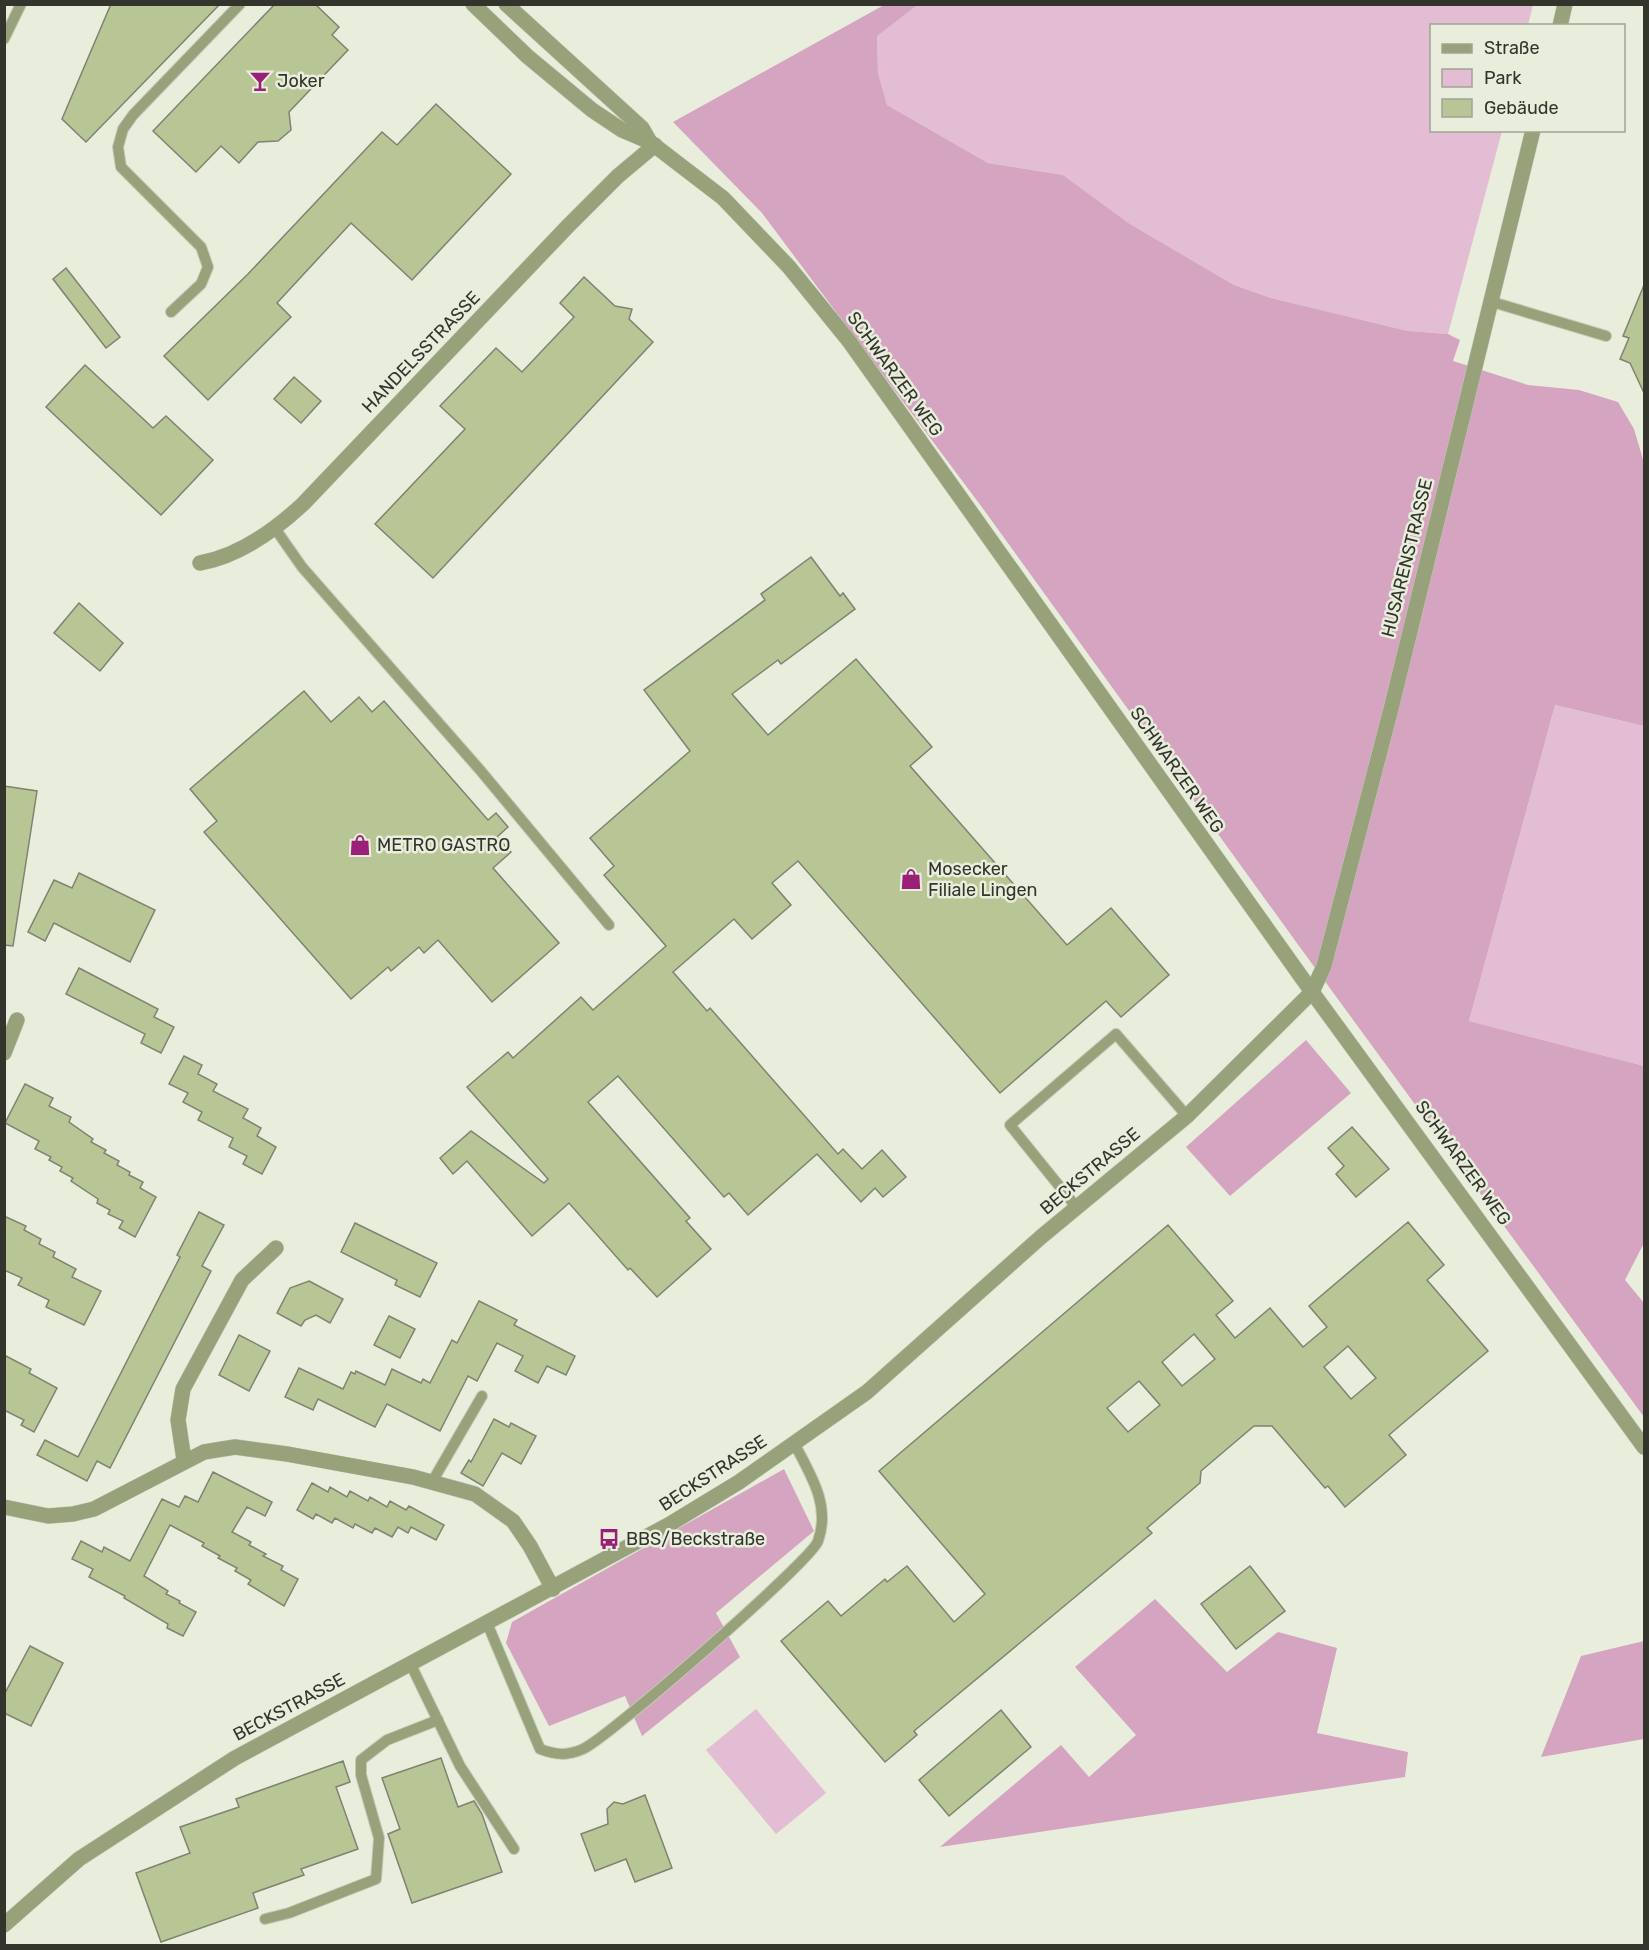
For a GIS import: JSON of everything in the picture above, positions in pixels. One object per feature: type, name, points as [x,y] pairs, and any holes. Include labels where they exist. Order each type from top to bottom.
[{"type":"street","name":"SCHWARZER WEG","points":[[473,4],[527,56],[592,110],[622,130],[652,144],[723,198],[789,267],[849,341],[1312,992],[1642,1439]]},
{"type":"street","name":"SCHWARZER WEG","points":[[506,4],[642,128],[652,144]]},
{"type":"street","points":[[1560,24],[1565,4]]},
{"type":"street","name":"HUSARENSTRASSE","points":[[1312,992],[1324,966],[1391,709],[1489,301],[1532,132]]},
{"type":"street","name":"HANDELSSTRASSE","points":[[200,562],[220,559],[274,526],[303,504],[568,226],[652,144]]},
{"type":"street","name":"BECKSTRASSE","points":[[4,1925],[80,1859],[236,1758],[670,1524],[867,1392],[1077,1208],[1187,1116],[1312,992]]},
{"type":"street","points":[[4,1053],[17,1020]]},
{"type":"street","points":[[184,1460],[178,1420],[183,1389],[242,1280],[276,1248]]},
{"type":"street","points":[[4,1507],[48,1516],[94,1509],[184,1460],[204,1452],[235,1447],[287,1454],[432,1482],[474,1494],[513,1521],[530,1546],[553,1589]]},
{"type":"lane","points":[[4,39],[21,4]]},
{"type":"lane","points":[[171,312],[201,284],[208,267],[201,247],[121,167],[118,147],[123,129],[133,115],[240,4]]},
{"type":"lane","points":[[1489,301],[1606,336]]},
{"type":"lane","points":[[274,526],[302,567],[480,770],[609,925]]},
{"type":"lane","points":[[1077,1208],[1011,1125],[1116,1034],[1187,1116]]},
{"type":"lane","points":[[432,1482],[482,1396]]},
{"type":"lane","points":[[487,1623],[540,1749],[558,1756],[584,1749],[622,1722],[753,1607],[818,1544],[823,1518],[818,1488],[794,1443]]},
{"type":"lane","points":[[410,1663],[460,1766],[514,1849]]},
{"type":"lane","points":[[265,1919],[289,1913],[376,1879],[379,1838],[361,1775],[361,1761],[387,1740],[438,1720]]},
{"type":"green space","points":[[917,4],[1533,5],[1528,24],[1430,24],[1430,132],[1502,132],[1448,334],[1408,331],[1271,298],[1234,285],[1130,224],[1063,175],[988,163],[887,105],[878,73],[877,35]]},
{"type":"green space","points":[[1555,705],[1644,726],[1644,1066],[1469,1021]]},
{"type":"green space","points":[[756,1709],[826,1793],[776,1834],[706,1750]]},
{"type":"shaded area","points":[[884,5],[917,5],[877,36],[878,73],[887,105],[988,163],[1063,175],[1130,224],[1234,285],[1271,298],[1408,331],[1448,334],[1460,340],[1453,361],[1528,385],[1579,390],[1618,402],[1634,429],[1644,463],[1644,726],[1555,705],[1469,1021],[1644,1066],[1644,1243],[1625,1280],[1644,1303],[1644,1417],[1299,946],[984,510],[762,213],[673,122]]},
{"type":"shaded area","points":[[1306,1040],[1351,1093],[1230,1196],[1186,1147]]},
{"type":"shaded area","points":[[784,1469],[814,1531],[716,1613],[740,1657],[642,1736],[625,1696],[549,1726],[506,1643],[512,1622]]},
{"type":"shaded area","points":[[1155,1599],[1227,1672],[1278,1632],[1337,1648],[1317,1733],[1408,1752],[1405,1777],[940,1847],[1061,1745],[1089,1777],[1136,1735],[1075,1667]]},
{"type":"shaded area","points":[[1644,1641],[1644,1739],[1541,1757],[1581,1656]]},
{"type":"building","points":[[111,4],[220,4],[86,142],[62,119]]},
{"type":"building","name":"Joker","points":[[275,4],[315,4],[339,27],[332,35],[348,50],[289,112],[291,130],[278,141],[258,142],[239,163],[221,146],[196,172],[153,131]]},
{"type":"building","points":[[436,104],[511,174],[412,280],[351,223],[277,303],[291,317],[208,400],[164,356],[248,274],[382,132],[397,145]]},
{"type":"building","points":[[66,268],[120,337],[106,348],[53,279]]},
{"type":"building","points":[[584,277],[615,306],[632,309],[629,319],[653,342],[433,578],[375,524],[465,429],[440,406],[496,348],[522,372],[574,317],[560,303]]},
{"type":"building","points":[[1644,285],[1644,393],[1630,363],[1620,359],[1629,338],[1623,336]]},
{"type":"building","points":[[85,365],[153,428],[166,416],[213,460],[161,515],[46,407]]},
{"type":"building","points":[[294,377],[321,401],[301,423],[274,399]]},
{"type":"building","points":[[811,557],[840,596],[843,593],[855,609],[781,664],[778,660],[732,694],[768,735],[856,659],[932,747],[910,766],[1067,945],[1111,908],[1169,975],[1121,1017],[1106,1001],[1000,1093],[798,861],[772,883],[791,905],[752,939],[734,919],[673,972],[707,1011],[710,1008],[838,1154],[843,1149],[862,1169],[882,1150],[906,1177],[883,1197],[875,1188],[861,1202],[817,1154],[748,1215],[729,1193],[724,1197],[618,1076],[588,1102],[690,1218],[686,1221],[711,1249],[657,1297],[630,1268],[628,1270],[569,1203],[532,1236],[467,1161],[453,1174],[440,1158],[471,1131],[544,1183],[548,1179],[467,1087],[508,1052],[513,1058],[581,997],[593,1010],[666,946],[604,875],[614,866],[590,838],[690,751],[644,690],[765,600],[761,594]]},
{"type":"building","points":[[79,603],[123,643],[100,671],[54,633]]},
{"type":"building","name":"METRO GASTRO","points":[[304,691],[331,722],[359,697],[372,712],[384,701],[488,820],[496,813],[508,827],[497,837],[511,852],[493,868],[559,943],[492,1002],[438,940],[424,953],[419,947],[391,971],[388,967],[351,999],[204,832],[217,821],[190,789]]},
{"type":"building","points":[[4,786],[37,791],[13,946],[4,945]]},
{"type":"building","points":[[79,873],[155,910],[130,962],[54,923],[45,941],[28,932],[54,880],[72,888]]},
{"type":"building","points":[[79,968],[158,1009],[154,1017],[174,1027],[161,1053],[141,1043],[145,1034],[66,994]]},
{"type":"building","points":[[184,1056],[202,1065],[198,1074],[217,1084],[213,1091],[248,1109],[243,1118],[261,1128],[257,1136],[276,1147],[262,1174],[243,1164],[247,1156],[229,1147],[233,1138],[198,1120],[202,1112],[183,1102],[188,1093],[169,1084]]},
{"type":"building","points":[[25,1084],[53,1098],[49,1106],[71,1117],[69,1122],[93,1139],[91,1142],[106,1150],[104,1153],[119,1161],[117,1165],[130,1172],[129,1175],[143,1182],[140,1188],[156,1197],[135,1237],[119,1228],[123,1221],[108,1214],[110,1210],[97,1203],[98,1199],[71,1181],[73,1178],[60,1171],[62,1167],[49,1160],[51,1157],[35,1149],[39,1141],[5,1123]]},
{"type":"building","points":[[1352,1127],[1389,1169],[1356,1197],[1336,1174],[1344,1166],[1328,1148]]},
{"type":"building","points":[[199,1212],[224,1225],[202,1266],[211,1271],[110,1468],[97,1461],[87,1481],[37,1455],[45,1440],[78,1457],[180,1257],[177,1255]]},
{"type":"building","points":[[4,1216],[26,1226],[24,1230],[41,1239],[39,1244],[55,1252],[53,1257],[76,1269],[72,1277],[101,1291],[84,1325],[46,1307],[49,1300],[18,1285],[22,1278],[4,1270]]},
{"type":"building","points":[[1408,1222],[1444,1265],[1427,1280],[1488,1351],[1389,1435],[1406,1455],[1345,1507],[1328,1486],[1325,1488],[1272,1426],[1254,1426],[1201,1471],[1200,1483],[1147,1528],[1152,1533],[914,1731],[917,1735],[885,1762],[781,1641],[828,1601],[841,1616],[885,1579],[887,1582],[907,1566],[954,1622],[985,1594],[879,1471],[1168,1225],[1233,1301],[1216,1315],[1235,1338],[1270,1308],[1303,1347],[1327,1327],[1309,1306]],"holes":[[[1194,1334],[1215,1359],[1182,1386],[1162,1362]],[[1348,1346],[1376,1378],[1351,1399],[1324,1367]],[[1139,1381],[1160,1405],[1128,1432],[1107,1408]]]},
{"type":"building","points":[[355,1223],[437,1263],[420,1297],[395,1285],[397,1280],[341,1252]]},
{"type":"building","points":[[309,1281],[343,1299],[330,1323],[316,1315],[305,1320],[301,1326],[277,1313],[290,1288]]},
{"type":"building","points":[[479,1301],[517,1320],[514,1325],[575,1356],[566,1375],[547,1366],[538,1383],[515,1371],[523,1356],[497,1343],[477,1381],[468,1376],[440,1431],[387,1404],[375,1427],[318,1399],[313,1410],[285,1397],[299,1368],[343,1389],[351,1372],[355,1374],[356,1371],[385,1385],[392,1369],[421,1383],[423,1379],[430,1383],[452,1340],[457,1343]]},
{"type":"building","points":[[389,1316],[415,1329],[400,1358],[374,1345]]},
{"type":"building","points":[[239,1335],[270,1351],[249,1391],[219,1375]]},
{"type":"building","points":[[4,1355],[31,1369],[29,1373],[57,1388],[34,1432],[21,1425],[24,1420],[4,1410]]},
{"type":"building","points":[[494,1419],[509,1427],[511,1423],[536,1436],[521,1464],[502,1453],[483,1486],[461,1473],[469,1460],[471,1462]]},
{"type":"building","points":[[213,1472],[272,1502],[265,1516],[247,1507],[232,1532],[251,1542],[249,1545],[266,1554],[263,1556],[283,1566],[281,1570],[298,1579],[284,1606],[248,1584],[251,1580],[235,1571],[237,1568],[218,1558],[220,1556],[202,1546],[204,1543],[170,1525],[144,1576],[168,1591],[166,1594],[180,1601],[179,1603],[196,1612],[183,1636],[167,1628],[168,1624],[124,1598],[125,1596],[89,1577],[93,1569],[72,1559],[81,1541],[102,1552],[104,1547],[130,1561],[162,1499],[179,1507],[185,1496],[198,1502]]},
{"type":"building","points":[[312,1483],[328,1492],[330,1487],[347,1497],[350,1491],[368,1501],[370,1497],[387,1507],[390,1501],[406,1510],[409,1506],[444,1525],[436,1540],[411,1527],[408,1533],[398,1527],[392,1537],[375,1528],[372,1533],[355,1524],[353,1528],[335,1518],[332,1523],[316,1514],[313,1519],[297,1510]]},
{"type":"building","points":[[1250,1566],[1285,1611],[1236,1649],[1201,1604]]},
{"type":"building","points":[[30,1646],[63,1663],[31,1726],[4,1713],[4,1695]]},
{"type":"building","points":[[1001,1710],[1031,1747],[949,1816],[919,1780]]},
{"type":"building","points":[[441,1758],[458,1807],[474,1801],[482,1814],[502,1872],[412,1903],[388,1834],[400,1829],[382,1778]]},
{"type":"building","points":[[343,1761],[350,1782],[336,1787],[358,1849],[301,1869],[304,1875],[253,1893],[258,1908],[161,1942],[136,1873],[190,1853],[180,1827],[239,1807],[236,1799]]},
{"type":"building","points":[[645,1795],[672,1868],[635,1882],[626,1859],[595,1871],[581,1834],[608,1824],[607,1809],[614,1802],[623,1804]]},
{"type":"place","name":"Joker","points":[[260,81]]},
{"type":"place","name":"METRO GASTRO","points":[[360,845]]},
{"type":"place","name":"Mosecker Filiale Lingen","points":[[911,879]]},
{"type":"place","name":"BBS/Beckstraße","points":[[609,1539]]}]
